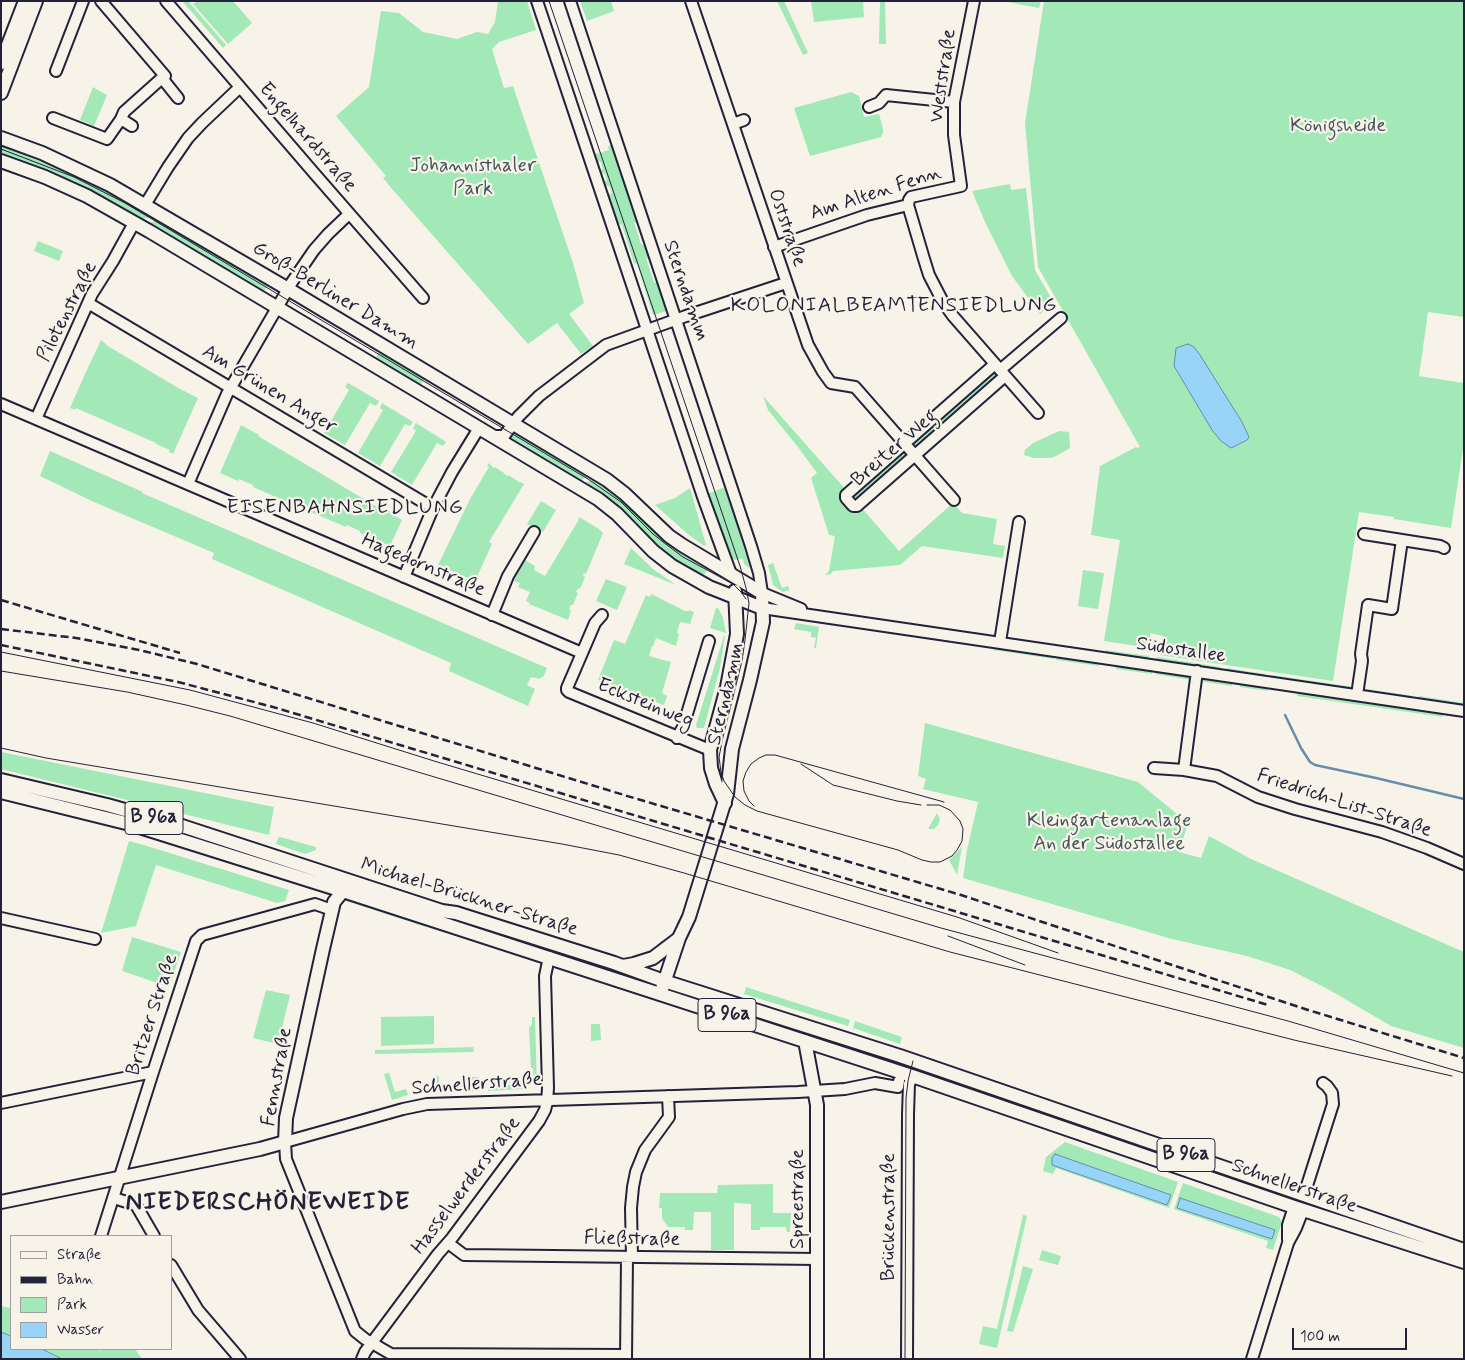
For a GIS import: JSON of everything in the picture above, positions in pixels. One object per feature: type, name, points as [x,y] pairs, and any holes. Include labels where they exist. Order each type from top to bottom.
[{"type":"main road","points":[[1,63],[25,1]]},
{"type":"main road","points":[[1,94],[36,1]]},
{"type":"main road","name":"Groß-Berliner Damm","points":[[1,138],[42,153],[81,171],[145,205],[288,289],[606,480],[638,506],[669,536],[691,552],[730,574]]},
{"type":"main road","name":"Groß-Berliner Damm","points":[[1,161],[68,187],[134,223],[277,307],[598,500],[617,514],[653,551],[672,566],[709,587],[736,598]]},
{"type":"main road","points":[[730,574],[762,593]]},
{"type":"main road","name":"Sterndamm","points":[[725,803],[716,784],[704,747],[727,687],[737,634],[736,598],[730,574]]},
{"type":"main road","name":"Sterndamm","points":[[662,988],[689,916],[725,803],[732,750],[763,622],[762,593]]},
{"type":"main road","points":[[736,598],[762,608]]},
{"type":"main road","name":"Michael-Brückner-Straße","points":[[1,780],[107,805],[182,826],[442,911],[456,913],[622,966],[662,988],[804,1041],[914,1076]]},
{"type":"main road","name":"Michael-Brückner-Straße","points":[[1,792],[178,838],[549,957],[922,1064]]},
{"type":"main road","points":[[343,891],[365,886]]},
{"type":"main road","name":"Fennstraße","points":[[285,1142],[286,1118],[332,910],[334,902],[343,891]]},
{"type":"main road","points":[[622,966],[653,958],[680,938]]},
{"type":"main road","name":"Spreestraße","points":[[804,1041],[817,1105],[818,1359]]},
{"type":"main road","points":[[914,1076],[922,1064]]},
{"type":"main road","name":"Schnellerstraße","points":[[922,1064],[1464,1250]]},
{"type":"main road","name":"Schnellerstraße","points":[[914,1076],[1299,1208],[1464,1262]]},
{"type":"main road","name":"Schnellerstraße","points":[[1,1202],[120,1179],[285,1142]]},
{"type":"main road","points":[[1299,1208],[1304,1195]]},
{"type":"street","points":[[56,71],[83,1]]},
{"type":"street","points":[[53,118],[107,139],[121,120],[124,112],[165,76],[101,1]]},
{"type":"street","name":"Engelhardstraße","points":[[166,1],[423,298]]},
{"type":"street","name":"Sterndamm","points":[[537,1],[730,574]]},
{"type":"street","name":"Sterndamm","points":[[570,1],[755,557],[762,593]]},
{"type":"street","name":"Oststraße","points":[[691,1],[808,345],[831,383],[855,387],[954,500]]},
{"type":"street","name":"Weststraße","points":[[961,186],[954,136],[954,102],[974,1]]},
{"type":"street","points":[[162,78],[178,98]]},
{"type":"street","points":[[145,205],[188,138],[240,87]]},
{"type":"street","points":[[869,106],[879,103],[886,95],[954,102]]},
{"type":"street","points":[[121,120],[132,126]]},
{"type":"street","points":[[733,124],[744,120]]},
{"type":"street","name":"Am Alten Fenn","points":[[774,247],[866,215],[908,205],[911,197],[961,186]]},
{"type":"street","points":[[908,205],[927,267],[943,302],[953,316],[1038,413]]},
{"type":"street","points":[[188,484],[230,388],[277,307],[314,250],[349,214]]},
{"type":"street","name":"Pilotenstraße","points":[[36,419],[88,303],[134,223]]},
{"type":"street","points":[[492,436],[504,436],[521,413],[539,396],[612,341],[786,283]]},
{"type":"street","name":"Am Grünen Anger","points":[[88,303],[432,508]]},
{"type":"street","name":"Breiter Weg","points":[[1000,370],[915,454],[857,506],[853,506],[846,498],[846,495],[905,443],[1000,370],[1061,318]]},
{"type":"street","name":"Hagedornstraße","points":[[1,404],[582,654]]},
{"type":"street","points":[[404,577],[432,508],[479,428]]},
{"type":"street","points":[[1000,642],[1019,522]]},
{"type":"street","points":[[492,615],[508,576],[534,532]]},
{"type":"street","points":[[1364,534],[1444,548]]},
{"type":"street","points":[[1357,695],[1368,605],[1392,609],[1402,540]]},
{"type":"street","name":"Südostallee","points":[[762,593],[813,614]]},
{"type":"street","name":"Südostallee","points":[[762,608],[1464,711]]},
{"type":"street","points":[[582,654],[595,623],[602,616]]},
{"type":"street","name":"Sterndamm","points":[[677,738],[709,641]]},
{"type":"street","name":"Ecksteinweg","points":[[582,654],[567,688],[569,692],[637,719],[677,738],[704,747]]},
{"type":"street","points":[[1184,770],[1197,671]]},
{"type":"street","name":"Friedrich-List-Straße","points":[[1154,768],[1184,770],[1216,776],[1258,797],[1382,832],[1464,864]]},
{"type":"street","name":"Britzer Straße","points":[[101,1235],[196,941],[202,935],[314,904],[332,910]]},
{"type":"street","points":[[1,918],[95,939]]},
{"type":"street","name":"Hasselwerderstraße","points":[[362,1359],[542,1116],[547,1100],[545,976],[549,957]]},
{"type":"street","points":[[1,1102],[153,1072]]},
{"type":"street","name":"Brückenstraße","points":[[908,1359],[908,1114],[909,1084],[914,1076]]},
{"type":"street","name":"Schnellerstraße","points":[[285,1142],[421,1104],[845,1089],[875,1083],[898,1087],[898,1081]]},
{"type":"street","name":"Schnellerstraße","points":[[1304,1195],[1333,1104],[1332,1093],[1323,1083]]},
{"type":"street","points":[[626,1357],[633,1187],[636,1172],[645,1150],[670,1117],[668,1096]]},
{"type":"street","name":"Fennstraße","points":[[285,1142],[286,1159],[355,1331],[365,1339],[391,1354],[626,1357]]},
{"type":"street","points":[[114,1198],[136,1205],[153,1235]]},
{"type":"street","points":[[1252,1359],[1288,1243],[1296,1228],[1299,1208]]},
{"type":"street","name":"Fließstraße","points":[[448,1243],[464,1255],[818,1259]]},
{"type":"street","points":[[172,1267],[198,1310],[240,1359]]},
{"type":"green space","points":[[182,1],[188,1],[226,45],[223,48]]},
{"type":"green space","points":[[197,1],[233,1],[252,23],[228,44],[193,4]]},
{"type":"green space","name":"Johannisthaler Park","points":[[498,1],[527,1],[536,30],[499,42],[492,49],[504,88],[513,86],[573,263],[584,303],[569,314],[593,346],[581,354],[557,323],[528,344],[393,190],[383,178],[386,176],[336,116],[369,87],[381,11],[399,13],[423,32],[457,39],[477,32],[488,34],[495,22]]},
{"type":"green space","points":[[580,1],[611,1],[614,11],[587,21]]},
{"type":"green space","points":[[777,1],[784,1],[808,53],[803,55]]},
{"type":"green space","points":[[811,1],[863,1],[864,17],[814,22]]},
{"type":"green space","points":[[880,1],[885,1],[886,44],[879,44]]},
{"type":"green space","points":[[1002,1],[1041,1],[1039,8]]},
{"type":"green space","name":"Königsheide","points":[[1044,1],[1464,1],[1464,317],[1428,312],[1419,376],[1464,383],[1464,442],[1451,528],[1359,512],[1333,681],[1160,655],[1163,636],[1150,633],[1150,648],[1104,641],[1120,540],[1091,535],[1100,466],[1136,447],[1140,447],[1038,267],[1025,123]]},
{"type":"green space","points":[[93,87],[107,95],[94,126],[80,120]]},
{"type":"green space","points":[[851,92],[859,96],[864,117],[879,114],[883,129],[881,137],[810,156],[794,108]]},
{"type":"green space","points":[[1,143],[65,168],[150,212],[148,215],[151,217],[145,218],[142,223],[1,157]]},
{"type":"green space","points":[[614,144],[641,225],[634,222],[641,244],[649,247],[653,261],[646,258],[654,282],[662,285],[670,310],[653,315],[622,225],[615,222],[605,193],[612,194],[610,187],[602,184],[600,179],[607,181],[605,174],[598,172],[596,168],[603,170],[601,162],[594,160],[592,155],[609,150],[608,146]]},
{"type":"green space","points":[[1010,184],[1011,190],[1026,188],[1035,270],[1054,303],[1040,314],[1012,276],[972,191]]},
{"type":"green space","points":[[158,217],[269,283],[262,294],[152,229],[154,226],[150,223]]},
{"type":"green space","points":[[38,241],[63,251],[59,261],[34,251]]},
{"type":"green space","points":[[101,340],[106,345],[198,398],[173,454],[169,452],[170,450],[156,443],[76,408],[75,410],[70,408]]},
{"type":"green space","points":[[381,349],[426,376],[419,387],[374,361]]},
{"type":"green space","points":[[994,369],[1000,375],[915,450],[910,442]]},
{"type":"green space","points":[[348,383],[379,401],[376,406],[370,403],[345,445],[324,433],[349,390],[345,387]]},
{"type":"green space","points":[[763,396],[847,491],[844,494],[860,506],[899,551],[953,503],[962,513],[997,519],[993,544],[1005,546],[1003,558],[922,546],[900,565],[833,571],[831,574],[825,575],[829,571],[835,536],[829,535],[811,478],[817,473],[768,410]]},
{"type":"green space","points":[[382,403],[413,422],[410,426],[405,424],[380,466],[358,453],[383,410],[380,408]]},
{"type":"green space","points":[[416,423],[446,442],[443,446],[437,443],[412,485],[391,472],[416,431],[413,428]]},
{"type":"green space","points":[[241,425],[402,520],[390,546],[347,525],[346,527],[306,510],[307,508],[293,502],[292,504],[253,487],[253,485],[220,473]]},
{"type":"green space","points":[[516,430],[583,470],[582,473],[587,477],[579,483],[507,440],[511,438]]},
{"type":"green space","points":[[1059,431],[1069,432],[1070,448],[1052,458],[1034,458],[1024,455],[1025,450],[1033,443]]},
{"type":"green space","points":[[903,449],[909,455],[856,502],[851,496]]},
{"type":"green space","points":[[50,451],[142,493],[547,668],[546,671],[540,679],[531,677],[527,685],[535,689],[528,706],[449,671],[451,663],[212,559],[214,553],[94,502],[40,476]]},
{"type":"green space","points":[[489,463],[519,483],[524,484],[489,542],[492,544],[475,581],[438,565],[470,499],[489,467],[487,466]]},
{"type":"green space","points":[[595,477],[708,565],[709,569],[704,575],[711,578],[712,582],[668,556],[591,489],[592,487],[585,483],[593,480]]},
{"type":"green space","points":[[728,486],[756,571],[745,565],[742,558],[736,560],[731,558],[712,502],[707,494]]},
{"type":"green space","points":[[690,488],[706,545],[704,546],[655,505],[675,498]]},
{"type":"green space","points":[[541,501],[556,510],[543,532],[527,524]]},
{"type":"green space","points":[[579,517],[603,533],[586,574],[584,573],[583,575],[585,577],[580,589],[578,588],[576,592],[578,593],[573,605],[569,609],[571,610],[568,620],[529,604],[526,601],[530,592],[518,587],[520,583],[514,581],[525,560],[535,566],[534,570],[545,576]]},
{"type":"green space","points":[[631,548],[653,569],[676,585],[624,564]]},
{"type":"green space","points":[[773,563],[782,588],[788,586],[790,590],[783,592],[773,585],[768,565]]},
{"type":"green space","points":[[1083,570],[1104,573],[1098,609],[1078,606]]},
{"type":"green space","points":[[606,579],[627,587],[617,610],[596,601]]},
{"type":"green space","points":[[651,594],[685,611],[694,612],[690,624],[680,622],[676,646],[656,638],[652,646],[649,656],[671,662],[662,693],[667,696],[664,705],[643,699],[598,680],[614,640],[625,644],[646,595],[650,597]]},
{"type":"green space","points":[[716,608],[718,608],[723,617],[726,633],[710,628]]},
{"type":"green space","points":[[796,623],[819,627],[816,648],[814,648],[816,638],[811,637],[811,632],[794,629]]},
{"type":"green space","points":[[724,636],[720,668],[704,728],[697,728],[696,725]]},
{"type":"green space","points":[[994,647],[1053,655],[1054,659],[994,650]]},
{"type":"green space","points":[[1105,650],[1149,656],[1148,659],[1106,652]]},
{"type":"green space","points":[[1058,656],[1098,662],[1099,666],[1056,660]]},
{"type":"green space","points":[[1157,657],[1220,667],[1221,670],[1156,660]]},
{"type":"green space","points":[[1117,665],[1152,670],[1152,674],[1116,669]]},
{"type":"green space","points":[[1226,668],[1265,674],[1264,676],[1227,671]]},
{"type":"green space","points":[[1156,671],[1190,676],[1192,680],[1155,674]]},
{"type":"green space","points":[[1271,675],[1354,687],[1352,689],[1272,677]]},
{"type":"green space","points":[[1203,678],[1233,682],[1232,686],[1199,681]]},
{"type":"green space","points":[[1241,683],[1266,687],[1268,691],[1240,687]]},
{"type":"green space","points":[[1361,688],[1413,696],[1411,698],[1363,691]]},
{"type":"green space","points":[[1298,692],[1442,713],[1443,717],[1297,696]]},
{"type":"green space","points":[[1419,696],[1464,703],[1464,706],[1418,699]]},
{"type":"green space","name":"Kleingartenanlage An der Südostallee","points":[[925,723],[1138,782],[1188,823],[1179,852],[1201,858],[1209,836],[1251,859],[1464,952],[1464,1048],[1391,1026],[1326,988],[1290,970],[1247,956],[1172,939],[963,878],[978,802],[923,789],[926,779],[918,776]]},
{"type":"green space","points":[[1,752],[274,807],[269,835],[1,769]]},
{"type":"green space","points":[[937,813],[940,819],[938,825],[934,829],[928,829]]},
{"type":"green space","points":[[280,837],[316,847],[316,850],[305,854],[276,844]]},
{"type":"green space","points":[[129,841],[289,890],[285,901],[277,903],[156,865],[136,926],[101,933]]},
{"type":"green space","points":[[962,847],[957,875],[949,860]]},
{"type":"green space","points":[[343,900],[347,900],[427,925],[426,927]]},
{"type":"green space","points":[[132,937],[181,952],[169,987],[122,971]]},
{"type":"green space","points":[[746,987],[850,1020],[848,1026],[744,994]]},
{"type":"green space","points":[[266,990],[290,995],[278,1044],[253,1038]]},
{"type":"green space","points":[[434,1016],[434,1044],[381,1046],[381,1017]]},
{"type":"green space","points":[[532,1017],[535,1017],[537,1086],[533,1086],[533,1068],[531,1068],[529,1027],[532,1024]]},
{"type":"green space","points":[[855,1021],[902,1037],[900,1044],[853,1028]]},
{"type":"green space","points":[[591,1024],[600,1024],[601,1040],[591,1041]]},
{"type":"green space","points":[[473,1047],[474,1052],[375,1054],[375,1050]]},
{"type":"green space","points":[[389,1073],[395,1092],[406,1089],[408,1095],[392,1100],[384,1074]]},
{"type":"green space","points":[[437,1076],[439,1076],[439,1085],[472,1084],[472,1077],[479,1077],[480,1091],[417,1093],[435,1086]]},
{"type":"green space","points":[[509,1082],[509,1085],[528,1084],[528,1087],[525,1089],[488,1091],[488,1086]]},
{"type":"green space","points":[[1075,1122],[1285,1192],[1284,1196],[1190,1164],[1150,1153],[1074,1126]]},
{"type":"green space","points":[[1065,1142],[1178,1182],[1169,1208],[1056,1168],[1053,1174],[1043,1171],[1046,1157]]},
{"type":"green space","points":[[1183,1183],[1279,1217],[1282,1222],[1273,1250],[1266,1248],[1268,1241],[1174,1209]]},
{"type":"green space","points":[[773,1184],[773,1213],[791,1213],[790,1232],[787,1232],[786,1227],[760,1227],[760,1230],[751,1230],[751,1204],[734,1203],[734,1250],[711,1250],[711,1212],[694,1212],[693,1230],[685,1230],[685,1227],[668,1227],[662,1218],[662,1208],[659,1208],[660,1193],[717,1193],[718,1185]]},
{"type":"green space","points":[[1023,1215],[1027,1216],[997,1348],[979,1344],[983,1326],[997,1329]]},
{"type":"green space","points":[[1042,1250],[1061,1256],[1058,1265],[1039,1260]]},
{"type":"green space","points":[[1023,1266],[1033,1269],[1013,1332],[1007,1331]]},
{"type":"green space","points":[[1,1306],[10,1308],[10,1336],[1,1332]]},
{"type":"green space","points":[[44,1350],[136,1350],[142,1359],[62,1359]]},
{"type":"water","points":[[1188,344],[1194,347],[1200,355],[1242,422],[1249,437],[1247,440],[1231,448],[1221,441],[1212,430],[1174,366],[1176,348]]},
{"type":"water","points":[[1055,1154],[1171,1195],[1167,1205],[1052,1165],[1052,1158]]},
{"type":"water","points":[[1180,1198],[1275,1230],[1272,1239],[1177,1208]]},
{"type":"water","points":[[1,1332],[10,1336],[10,1350],[44,1350],[62,1359],[1,1359]]},
{"type":"waterway","points":[[1285,715],[1301,748],[1310,762],[1315,765],[1464,799]]},
{"type":"tram line","points":[[549,1],[746,588],[749,603],[742,661],[719,757],[724,781],[735,797],[757,811],[898,850],[922,860],[940,862],[952,856],[957,850],[962,841],[963,829],[960,821],[950,810],[939,805],[927,805]]},
{"type":"tram line","points":[[1,149],[74,177],[125,203],[588,479],[621,502],[653,534],[667,545],[683,557],[733,584],[746,599]]},
{"type":"tram line","points":[[1,652],[190,690],[313,723],[957,917],[1058,953]]},
{"type":"tram line","points":[[1,671],[127,692],[230,716],[941,928],[1288,1021],[1464,1073]]},
{"type":"tram line","points":[[1,748],[46,758],[619,855],[950,952],[1294,1040],[1452,1076]]},
{"type":"tram line","points":[[754,806],[744,791],[743,781],[751,764],[766,755],[775,755],[944,802]]},
{"type":"tram line","points":[[801,764],[833,785],[921,805]]},
{"type":"tram line","points":[[948,936],[1025,965]]},
{"type":"tram line","points":[[905,1359],[906,1098],[913,1061]]},
{"type":"railway","points":[[1,600],[180,653]]},
{"type":"railway","points":[[1,629],[76,638],[139,650],[197,664],[624,795],[961,895],[1305,1009],[1464,1058]]},
{"type":"railway","points":[[1,645],[178,682],[273,707],[1268,1005]]},
{"type":"district","name":"KOLONIALBEAMTENSIEDLUNG","points":[[894,307]]},
{"type":"district","name":"EISENBAHNSIEDLUNG","points":[[345,509]]},
{"type":"district","name":"NIEDERSCHÖNEWEIDE","points":[[268,1204]]}]
